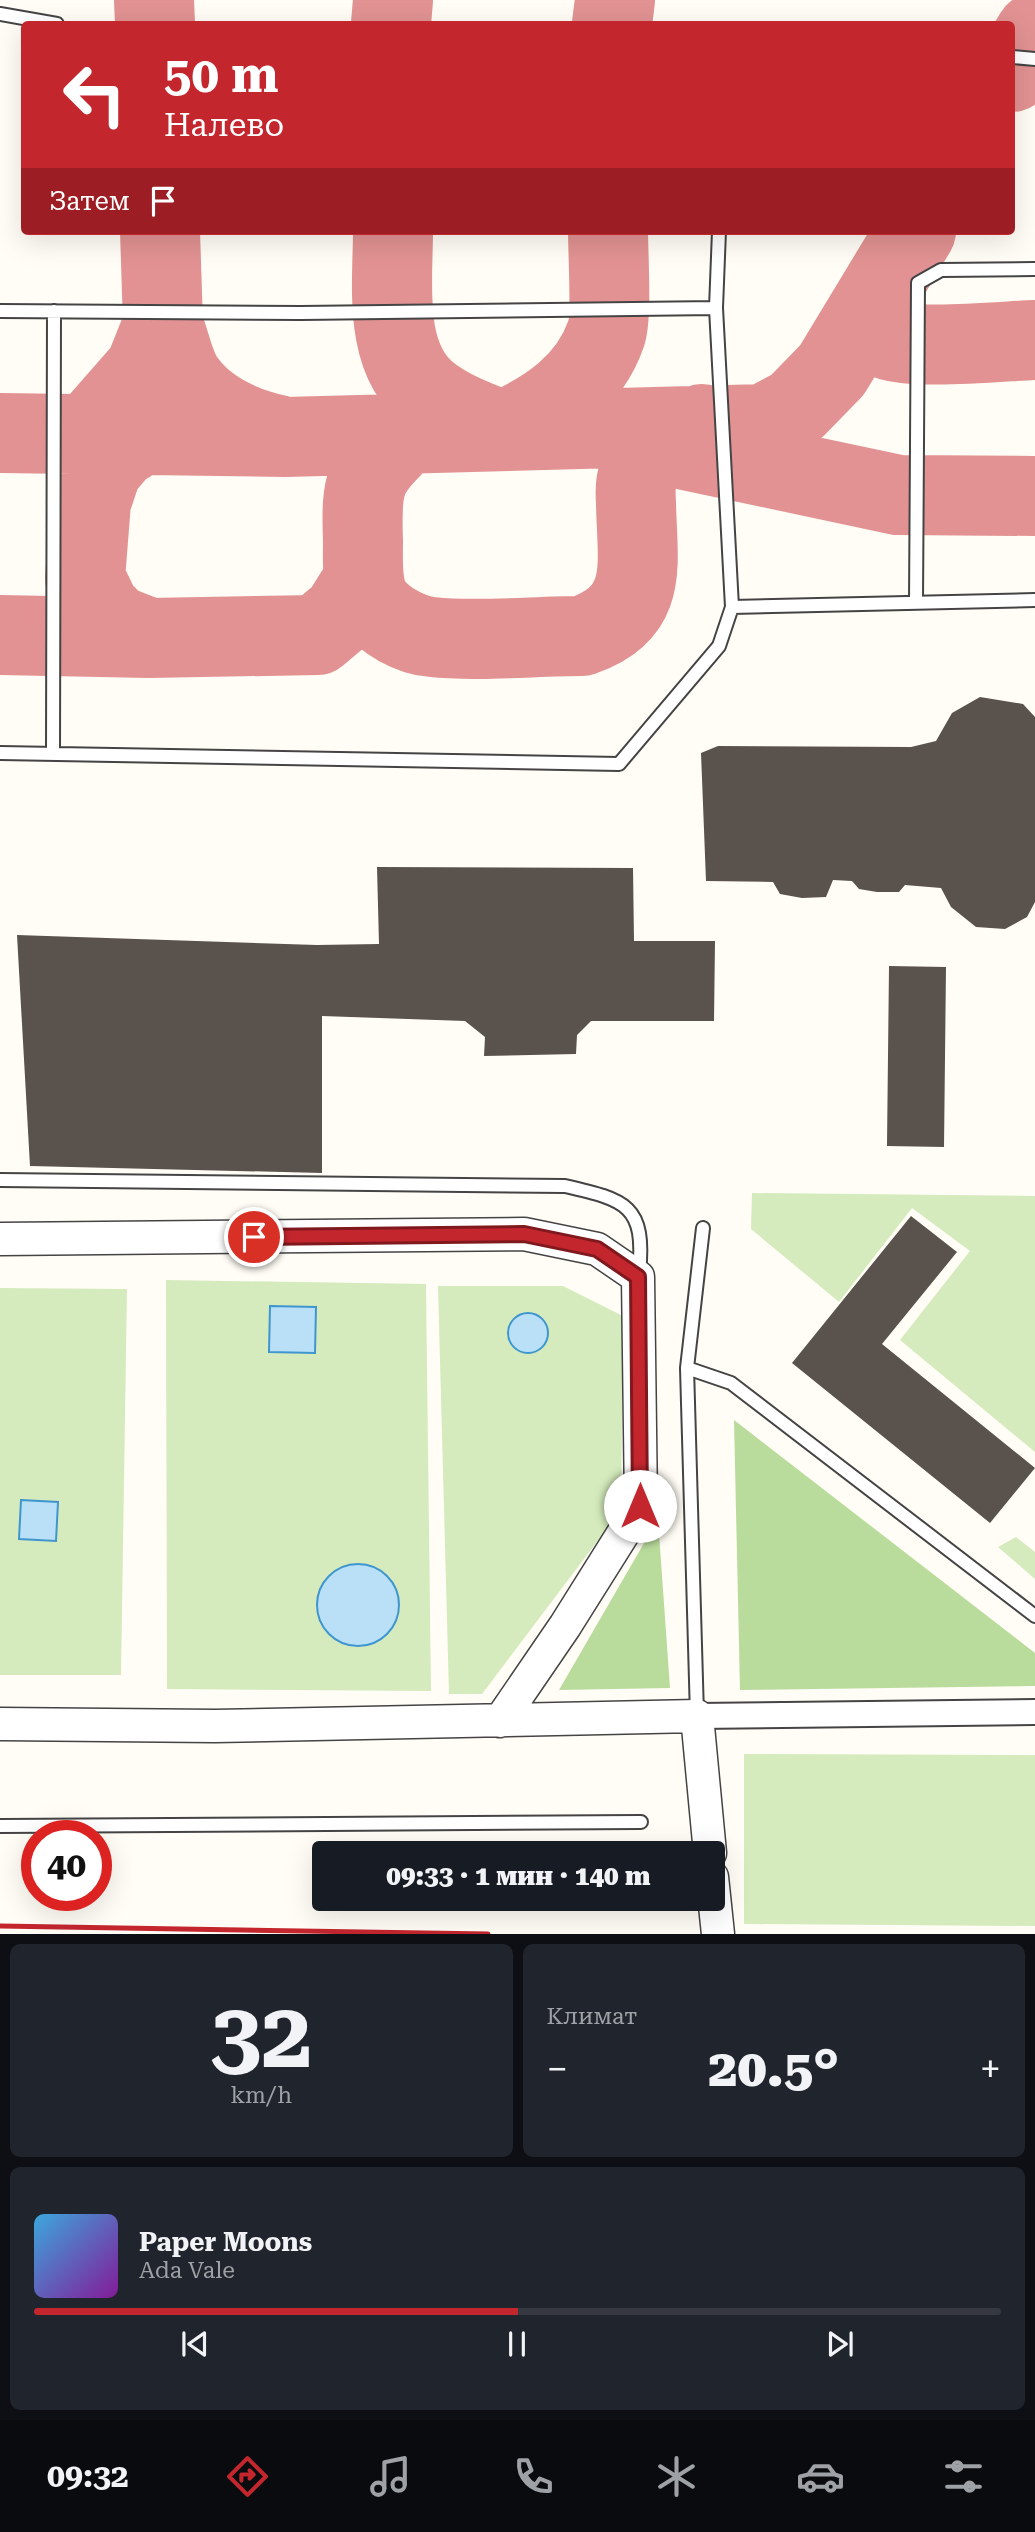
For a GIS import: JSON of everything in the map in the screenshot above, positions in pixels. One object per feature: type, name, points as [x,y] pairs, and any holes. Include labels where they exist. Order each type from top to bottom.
[{"type":"street","points":[[0,1239],[524,1234],[597,1249],[638,1277],[640,1506],[565,1626],[500,1721]]},
{"type":"street","points":[[0,1724],[215,1726],[1035,1712]]},
{"type":"street","points":[[697,1716],[709,1841]]},
{"type":"street","points":[[716,1911],[718,1934]]},
{"type":"lane","points":[[0,14],[40,21]]},
{"type":"lane","points":[[1015,57],[1035,59]]},
{"type":"lane","points":[[0,753],[619,764],[719,646],[732,607],[716,307],[719,235]]},
{"type":"lane","points":[[916,603],[918,283],[941,270],[1035,270]]},
{"type":"lane","points":[[0,311],[301,313],[716,307]]},
{"type":"lane","points":[[52,754],[54,312]]},
{"type":"lane","points":[[732,607],[1035,600]]},
{"type":"lane","points":[[0,1180],[565,1186],[611,1197],[635,1216],[642,1240],[638,1277]]},
{"type":"lane","points":[[697,1716],[687,1368],[703,1228]]},
{"type":"lane","points":[[687,1368],[731,1383],[1035,1616]]},
{"type":"lane","points":[[0,1826],[641,1822]]},
{"type":"green space","points":[[752,1193],[1035,1196],[1035,1452],[900,1340],[970,1251],[912,1208],[839,1302],[751,1229]]},
{"type":"green space","points":[[166,1280],[426,1284],[431,1691],[167,1689]]},
{"type":"green space","points":[[438,1286],[563,1286],[623,1316],[621,1510],[482,1694],[449,1694]]},
{"type":"green space","points":[[0,1288],[127,1289],[121,1675],[0,1675]]},
{"type":"green space","points":[[734,1420],[1035,1653],[1035,1686],[740,1690]]},
{"type":"green space","points":[[658,1519],[670,1688],[559,1690]]},
{"type":"green space","points":[[1016,1537],[1035,1552],[1035,1579],[998,1547]]},
{"type":"green space","points":[[744,1754],[1035,1755],[1035,1926],[744,1924]]},
{"type":"water","points":[[270,1306],[316,1307],[315,1353],[269,1352]]},
{"type":"water","points":[[528,1313],[542,1319],[548,1333],[542,1347],[528,1353],[514,1347],[508,1333],[514,1319]]},
{"type":"water","points":[[21,1500],[58,1502],[56,1541],[19,1539]]},
{"type":"water","points":[[358,1564],[374,1567],[387,1576],[396,1589],[399,1605],[396,1621],[387,1634],[374,1643],[358,1646],[342,1643],[329,1634],[320,1621],[317,1605],[320,1589],[329,1576],[342,1567]]},
{"type":"building","points":[[980,697],[1023,704],[1035,717],[1035,902],[1027,917],[1005,929],[976,927],[951,907],[941,888],[905,885],[899,892],[877,892],[859,889],[852,881],[833,880],[826,897],[802,898],[780,894],[773,882],[706,881],[701,753],[718,746],[911,747],[936,741],[952,713]]},
{"type":"building","points":[[377,867],[633,868],[634,941],[715,941],[714,1021],[591,1021],[577,1035],[576,1054],[484,1056],[485,1037],[465,1021],[322,1016],[322,1173],[30,1166],[17,935],[317,945],[379,944]]},
{"type":"building","points":[[889,966],[946,967],[944,1147],[887,1146]]},
{"type":"building","points":[[911,1216],[957,1252],[882,1344],[1035,1468],[990,1523],[792,1363]]},
{"type":"taxiway","points":[[154,0],[155,21]]},
{"type":"taxiway","points":[[391,21],[393,0]]},
{"type":"taxiway","points":[[612,21],[615,0]]},
{"type":"taxiway","points":[[1015,67],[1035,33]]},
{"type":"taxiway","points":[[160,235],[163,324]]},
{"type":"taxiway","points":[[393,235],[394,319],[404,362],[415,380],[438,401],[503,431],[536,414],[565,393],[578,381],[599,351],[606,334],[609,314],[608,235]]},
{"type":"taxiway","points":[[0,433],[285,437],[764,424],[796,407],[832,370],[914,235]]},
{"type":"taxiway","points":[[868,311],[878,333],[896,342],[934,345],[1035,340]]},
{"type":"taxiway","points":[[88,434],[145,369],[163,324],[178,368],[194,392],[227,417],[278,435]]},
{"type":"taxiway","points":[[406,434],[373,470],[364,492],[363,573],[368,597],[377,610],[407,630],[424,636],[487,639],[582,636],[604,626],[620,614],[630,599],[638,566],[636,487],[642,467],[664,444],[702,424]]},
{"type":"taxiway","points":[[141,435],[119,449],[102,469],[91,502],[85,578],[100,609],[116,625],[149,638],[317,635],[342,614],[364,579]]},
{"type":"taxiway","points":[[686,450],[898,495],[1035,496]]},
{"type":"taxiway","points":[[0,635],[149,638]]},
{"type":"railway","points":[[0,1926],[488,1934]]},
{"type":"route","points":[[254,1237],[524,1234],[597,1249],[638,1277],[640,1506]]}]
